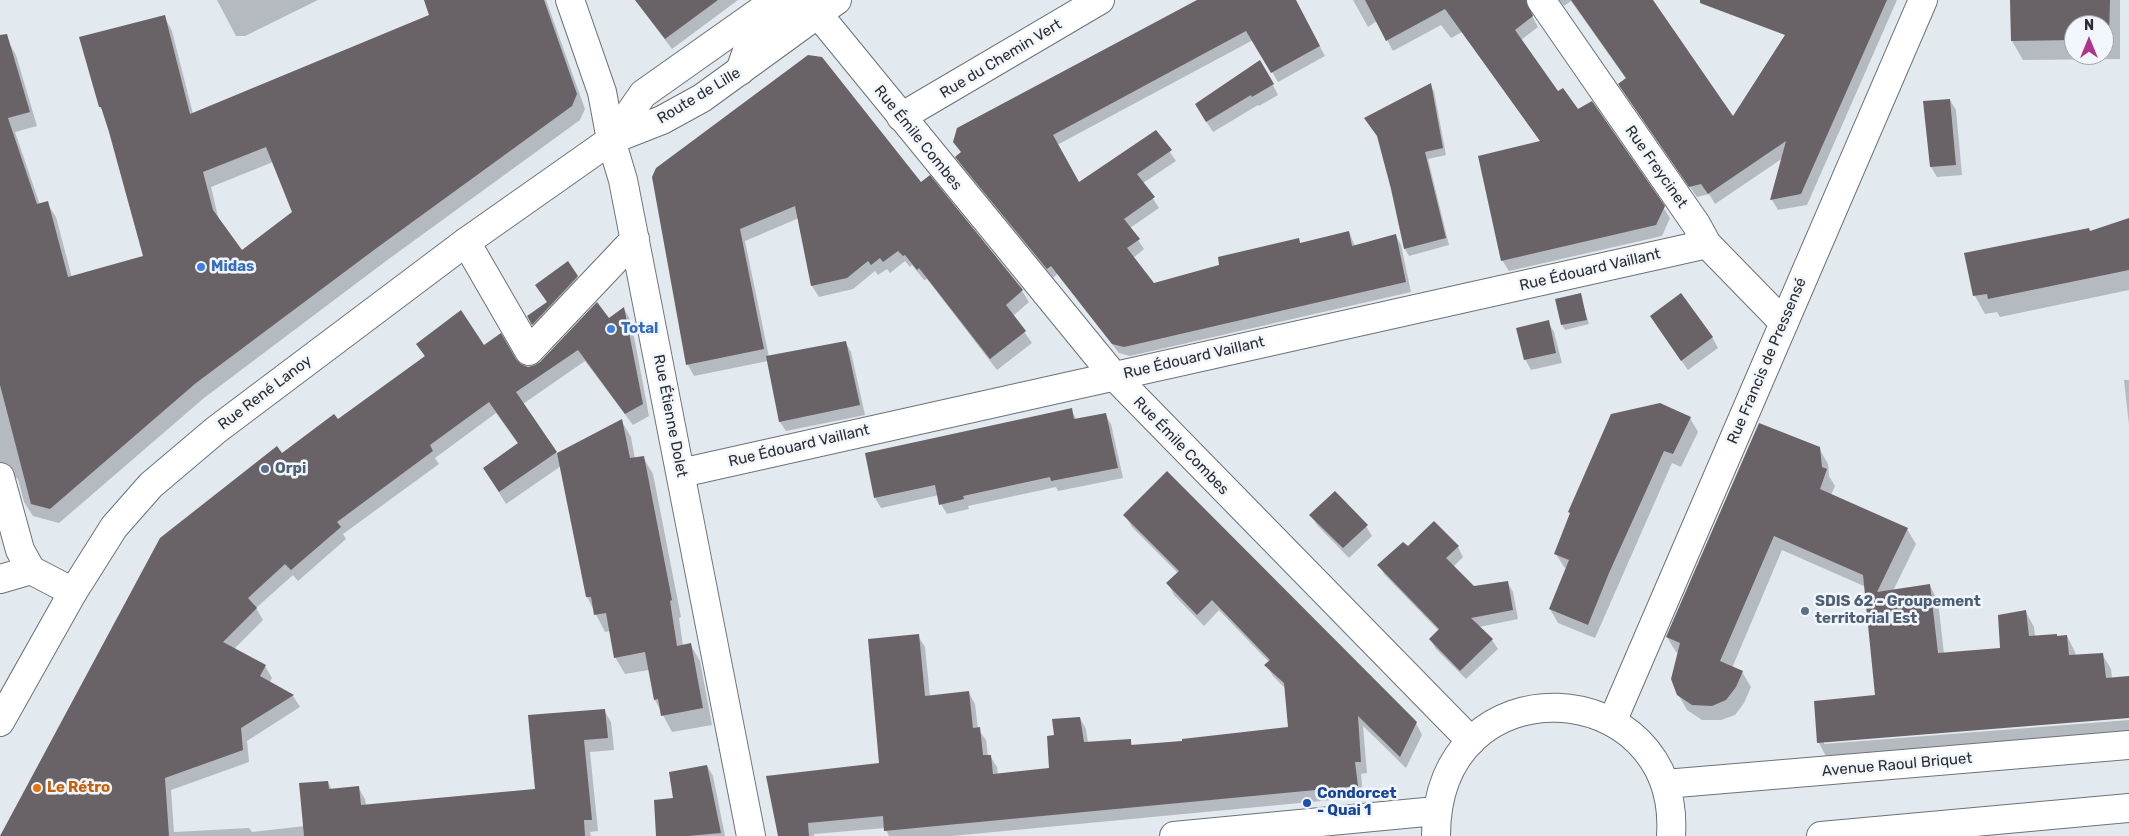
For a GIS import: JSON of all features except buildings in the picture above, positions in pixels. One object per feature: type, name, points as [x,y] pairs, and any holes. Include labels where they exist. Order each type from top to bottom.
[{"type":"street","name":"Rue Étienne Dolet","points":[[570,0],[602,92],[612,140],[624,180],[751,836]]},
{"type":"street","name":"Route de Lille","points":[[612,140],[643,94],[776,0]]},
{"type":"street","name":"Rue du Chemin Vert","points":[[901,117],[1100,0]]},
{"type":"street","name":"Rue Freycinet","points":[[1541,0],[1696,224],[1707,244],[1784,323]]},
{"type":"street","name":"Rue Francis de Pressensé","points":[[1612,722],[1922,0]]},
{"type":"street","name":"Route de Lille","points":[[612,140],[662,120],[702,98],[740,71],[820,5]]},
{"type":"street","name":"Rue Émile Combes","points":[[820,5],[901,117],[1114,376],[1471,741]]},
{"type":"street","name":"Rue René Lanoy","points":[[0,722],[73,592],[114,527],[151,485],[216,430],[466,242],[612,140]]},
{"type":"street","points":[[466,242],[529,352],[635,239]]},
{"type":"street","name":"Rue Édouard Vaillant","points":[[681,473],[1707,244]]},
{"type":"street","points":[[0,477],[20,550],[31,570],[73,592]]},
{"type":"street","points":[[0,579],[31,570]]},
{"type":"street","points":[[1174,836],[1436,824],[1442,786],[1454,761],[1471,741],[1495,722],[1523,711],[1553,707],[1584,711],[1612,722],[1634,738],[1653,760],[1666,784],[1671,806],[1671,836]]},
{"type":"street","name":"Avenue Raoul Briquet","points":[[1666,784],[2129,745]]},
{"type":"street","points":[[1821,836],[2129,808]]},
{"type":"place","name":"Midas","points":[[201,267]]},
{"type":"place","name":"Total","points":[[611,329]]},
{"type":"place","name":"Orpi","points":[[265,469]]},
{"type":"place","name":"SDIS 62 - Groupement territorial Est","points":[[1805,611]]},
{"type":"place","name":"Le Rétro","points":[[37,788]]},
{"type":"place","name":"Condorcet - Quai 1","points":[[1307,803]]}]
